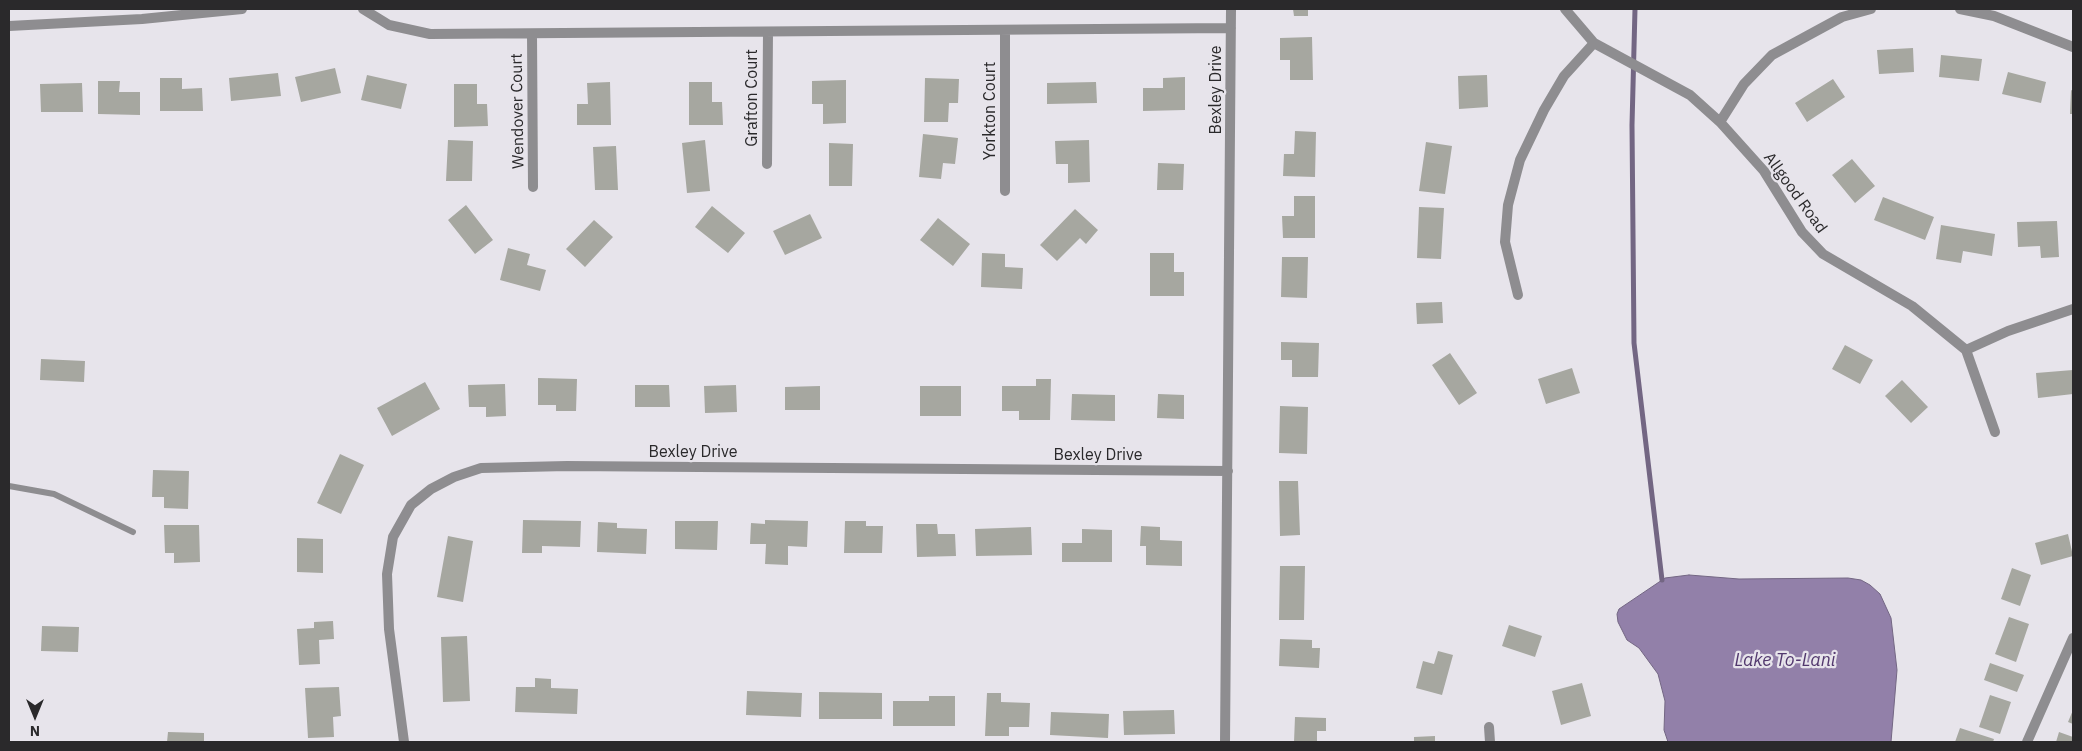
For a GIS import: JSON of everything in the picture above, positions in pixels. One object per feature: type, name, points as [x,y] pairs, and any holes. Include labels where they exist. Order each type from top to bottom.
[{"type":"street","points":[[9,26],[142,19],[242,9]]},
{"type":"street","points":[[363,9],[389,24],[430,34],[1231,28]]},
{"type":"street","name":"Bexley Drive","points":[[1225,742],[1231,9]]},
{"type":"street","name":"Allgood Road","points":[[1565,9],[1594,43],[1690,95],[1720,122],[1764,171],[1802,232],[1823,254],[1912,306],[1966,350]]},
{"type":"street","points":[[1720,122],[1744,84],[1772,55],[1842,17],[1871,9]]},
{"type":"street","points":[[1960,9],[1994,16],[2073,47]]},
{"type":"street","name":"Yorkton Court","points":[[1005,31],[1005,191]]},
{"type":"street","name":"Grafton Court","points":[[767,164],[768,32]]},
{"type":"street","name":"Wendover Court","points":[[532,34],[534,188]]},
{"type":"street","points":[[1518,295],[1505,242],[1508,205],[1520,160],[1544,110],[1564,76],[1594,43]]},
{"type":"street","points":[[1995,432],[1966,350],[2008,331],[2073,309]]},
{"type":"street","name":"Bexley Drive","points":[[404,742],[389,630],[387,574],[392,536],[411,505],[432,489],[454,477],[481,468],[577,466],[1228,471]]},
{"type":"street","points":[[2027,742],[2073,638]]},
{"type":"street","points":[[1489,727],[1490,742]]},
{"type":"lane","points":[[9,486],[54,494],[133,532]]},
{"type":"water","name":"Lake To-Lani","points":[[1689,575],[1739,579],[1848,578],[1861,580],[1870,585],[1880,594],[1891,618],[1897,670],[1891,742],[1668,742],[1664,730],[1665,701],[1658,674],[1639,648],[1627,640],[1618,622],[1617,614],[1619,609],[1665,578]]},
{"type":"building","points":[[1293,9],[1308,9],[1308,16],[1294,16]]},
{"type":"building","points":[[1312,37],[1313,80],[1290,80],[1290,60],[1280,60],[1280,38]]},
{"type":"building","points":[[1913,48],[1914,72],[1879,74],[1877,50]]},
{"type":"building","points":[[1941,55],[1982,59],[1979,81],[1939,77]]},
{"type":"building","points":[[335,68],[341,93],[301,102],[295,77]]},
{"type":"building","points":[[2008,72],[2046,82],[2041,103],[2002,94]]},
{"type":"building","points":[[278,73],[281,96],[231,101],[229,78]]},
{"type":"building","points":[[367,75],[407,84],[401,109],[361,100]]},
{"type":"building","points":[[1487,75],[1488,107],[1459,109],[1458,76]]},
{"type":"building","points":[[1185,77],[1185,110],[1143,111],[1143,88],[1163,88],[1163,78]]},
{"type":"building","points":[[160,78],[182,78],[182,89],[202,88],[203,111],[160,111]]},
{"type":"building","points":[[925,78],[959,79],[958,103],[949,103],[948,122],[924,122]]},
{"type":"building","points":[[1833,79],[1845,97],[1807,122],[1795,103]]},
{"type":"building","points":[[846,80],[846,123],[823,124],[823,104],[812,104],[812,81]]},
{"type":"building","points":[[98,81],[120,81],[119,92],[140,92],[140,115],[98,114]]},
{"type":"building","points":[[610,82],[611,125],[577,125],[577,104],[588,104],[587,83]]},
{"type":"building","points":[[689,82],[712,82],[712,102],[722,102],[723,125],[689,125]]},
{"type":"building","points":[[1096,82],[1097,103],[1047,104],[1047,83]]},
{"type":"building","points":[[82,83],[83,112],[41,112],[40,84]]},
{"type":"building","points":[[454,84],[477,84],[477,104],[487,104],[488,126],[454,127]]},
{"type":"building","points":[[2071,90],[2073,91],[2073,114],[2070,114]]},
{"type":"building","points":[[1295,131],[1316,132],[1315,177],[1283,176],[1284,154],[1294,154]]},
{"type":"building","points":[[923,134],[958,138],[955,164],[943,163],[941,179],[919,177]]},
{"type":"building","points":[[448,140],[473,141],[472,181],[446,181]]},
{"type":"building","points":[[705,140],[710,191],[687,193],[682,143]]},
{"type":"building","points":[[1089,140],[1090,182],[1068,183],[1068,164],[1056,164],[1055,141]]},
{"type":"building","points":[[1426,142],[1452,146],[1445,194],[1419,191]]},
{"type":"building","points":[[829,143],[853,144],[852,186],[829,186]]},
{"type":"building","points":[[616,146],[618,190],[595,190],[593,147]]},
{"type":"building","points":[[1852,159],[1875,186],[1855,203],[1832,175]]},
{"type":"building","points":[[1158,163],[1184,164],[1183,190],[1157,190]]},
{"type":"building","points":[[1294,196],[1315,196],[1315,238],[1283,238],[1282,216],[1294,216]]},
{"type":"building","points":[[1883,197],[1934,217],[1925,240],[1874,220]]},
{"type":"building","points":[[466,205],[493,240],[475,254],[448,220]]},
{"type":"building","points":[[712,206],[745,233],[728,253],[695,227]]},
{"type":"building","points":[[1419,207],[1444,208],[1441,259],[1417,258]]},
{"type":"building","points":[[1075,209],[1098,230],[1086,244],[1080,238],[1057,261],[1040,245]]},
{"type":"building","points":[[810,214],[822,238],[785,255],[773,231]]},
{"type":"building","points":[[938,218],[970,244],[953,266],[920,240]]},
{"type":"building","points":[[594,220],[613,237],[585,267],[566,249]]},
{"type":"building","points":[[2057,221],[2059,257],[2041,258],[2040,246],[2018,247],[2017,222]]},
{"type":"building","points":[[1941,225],[1995,234],[1992,256],[1963,251],[1961,263],[1936,259]]},
{"type":"building","points":[[508,248],[530,254],[527,265],[546,270],[540,291],[500,280]]},
{"type":"building","points":[[982,253],[1005,254],[1005,267],[1023,268],[1022,289],[981,287]]},
{"type":"building","points":[[1150,253],[1174,253],[1174,272],[1184,272],[1184,296],[1150,296]]},
{"type":"building","points":[[1282,257],[1308,257],[1307,298],[1281,297]]},
{"type":"building","points":[[1442,302],[1443,323],[1417,324],[1416,303]]},
{"type":"building","points":[[1281,342],[1319,343],[1318,377],[1292,377],[1292,360],[1281,360]]},
{"type":"building","points":[[1845,345],[1873,360],[1860,384],[1832,369]]},
{"type":"building","points":[[1450,353],[1477,393],[1459,405],[1432,365]]},
{"type":"building","points":[[41,359],[85,361],[84,382],[40,380]]},
{"type":"building","points":[[1572,368],[1580,393],[1546,404],[1538,379]]},
{"type":"building","points":[[2073,370],[2073,394],[2038,398],[2036,373]]},
{"type":"building","points":[[538,378],[577,379],[576,411],[556,411],[556,405],[538,405]]},
{"type":"building","points":[[1036,379],[1051,379],[1050,420],[1019,420],[1019,411],[1002,411],[1002,386],[1036,386]]},
{"type":"building","points":[[1902,380],[1928,407],[1911,423],[1885,396]]},
{"type":"building","points":[[425,382],[440,409],[392,436],[377,408]]},
{"type":"building","points":[[505,384],[506,416],[486,417],[486,407],[469,407],[468,385]]},
{"type":"building","points":[[635,385],[669,385],[670,407],[635,407]]},
{"type":"building","points":[[736,385],[737,412],[705,413],[704,386]]},
{"type":"building","points":[[820,386],[820,410],[785,410],[785,387]]},
{"type":"building","points":[[920,386],[961,386],[961,416],[920,416]]},
{"type":"building","points":[[1072,394],[1115,395],[1115,421],[1071,420]]},
{"type":"building","points":[[1158,394],[1184,395],[1184,419],[1157,418]]},
{"type":"building","points":[[1280,406],[1308,407],[1307,454],[1279,453]]},
{"type":"building","points":[[340,454],[364,465],[341,514],[317,503]]},
{"type":"building","points":[[153,470],[189,471],[188,509],[164,508],[164,497],[152,497]]},
{"type":"building","points":[[1279,481],[1298,481],[1300,535],[1280,536]]},
{"type":"building","points":[[523,520],[581,521],[580,547],[542,546],[542,553],[522,553]]},
{"type":"building","points":[[765,520],[808,521],[807,547],[788,546],[788,565],[765,564],[766,544],[750,544],[751,523],[765,524]]},
{"type":"building","points":[[675,521],[718,521],[717,550],[675,549]]},
{"type":"building","points":[[845,521],[866,521],[866,526],[883,526],[882,553],[844,553]]},
{"type":"building","points":[[598,522],[617,523],[617,528],[647,529],[646,554],[597,552]]},
{"type":"building","points":[[916,524],[937,524],[938,534],[955,534],[956,556],[917,557]]},
{"type":"building","points":[[164,525],[199,525],[200,562],[174,563],[174,553],[165,553]]},
{"type":"building","points":[[1141,526],[1160,527],[1160,540],[1182,541],[1182,566],[1146,565],[1146,546],[1140,546]]},
{"type":"building","points":[[1031,527],[1032,555],[976,556],[975,529]]},
{"type":"building","points":[[1082,529],[1112,530],[1112,562],[1062,562],[1062,543],[1082,543]]},
{"type":"building","points":[[2068,534],[2073,556],[2041,565],[2035,543]]},
{"type":"building","points":[[448,536],[473,541],[463,602],[437,597]]},
{"type":"building","points":[[297,538],[323,539],[323,573],[297,572]]},
{"type":"building","points":[[1280,566],[1305,566],[1304,620],[1279,620]]},
{"type":"building","points":[[2012,568],[2031,575],[2020,606],[2001,599]]},
{"type":"building","points":[[2009,617],[2029,624],[2016,662],[1995,654]]},
{"type":"building","points":[[333,621],[334,639],[319,640],[320,664],[299,665],[297,629],[314,628],[314,622]]},
{"type":"building","points":[[1509,625],[1542,636],[1535,657],[1502,646]]},
{"type":"building","points":[[42,626],[79,627],[78,652],[41,651]]},
{"type":"building","points":[[467,636],[470,701],[443,702],[441,637]]},
{"type":"building","points":[[1280,639],[1312,640],[1312,648],[1320,648],[1319,668],[1279,666]]},
{"type":"building","points":[[1438,651],[1453,655],[1442,695],[1416,688],[1423,661],[1434,664]]},
{"type":"building","points":[[1990,663],[2024,675],[2017,692],[1984,680]]},
{"type":"building","points":[[535,678],[551,679],[551,688],[578,689],[577,714],[515,712],[516,687],[535,687]]},
{"type":"building","points":[[1582,683],[1591,716],[1561,725],[1552,691]]},
{"type":"building","points":[[339,687],[341,716],[333,717],[334,737],[308,738],[305,688]]},
{"type":"building","points":[[747,691],[802,693],[801,717],[746,715]]},
{"type":"building","points":[[819,692],[882,693],[882,719],[819,719]]},
{"type":"building","points":[[987,693],[1001,693],[1001,702],[1030,703],[1029,727],[1009,727],[1009,736],[985,736]]},
{"type":"building","points":[[1990,695],[2011,702],[2000,734],[1979,727]]},
{"type":"building","points":[[929,696],[955,696],[955,726],[893,726],[893,701],[929,701]]},
{"type":"building","points":[[1174,710],[1175,734],[1124,735],[1123,711]]},
{"type":"building","points":[[2073,710],[2073,724],[2068,722]]},
{"type":"building","points":[[1051,712],[1109,714],[1108,738],[1050,735]]},
{"type":"building","points":[[1295,717],[1326,718],[1326,731],[1317,731],[1317,742],[1294,742]]},
{"type":"building","points":[[1960,728],[1994,739],[1993,742],[1955,742]]},
{"type":"building","points":[[168,732],[204,733],[204,742],[167,742]]},
{"type":"building","points":[[2059,732],[2073,737],[2073,742],[2056,742]]},
{"type":"building","points":[[1435,736],[1435,742],[1414,742],[1414,737]]},
{"type":"waterway","points":[[1635,9],[1632,125],[1634,343],[1662,580]]}]
